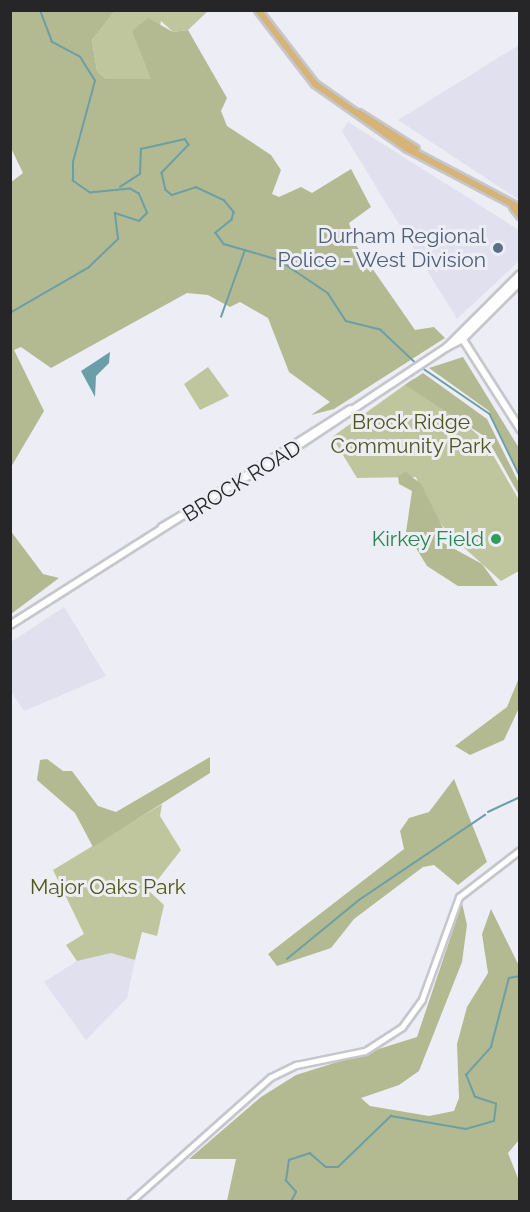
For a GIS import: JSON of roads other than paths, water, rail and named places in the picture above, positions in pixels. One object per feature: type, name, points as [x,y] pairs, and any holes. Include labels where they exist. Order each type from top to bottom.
[{"type":"main road","points":[[258,10],[315,84],[416,150],[516,207],[519,216]]},
{"type":"main road","name":"BROCK ROAD","points":[[462,337],[519,274]]},
{"type":"main road","name":"BROCK ROAD","points":[[162,527],[287,453],[462,337],[519,282]]},
{"type":"main road","points":[[462,337],[519,429]]},
{"type":"main road","name":"BROCK ROAD","points":[[10,625],[290,444],[350,410]]},
{"type":"main road","points":[[287,453],[290,444]]},
{"type":"street","points":[[130,1202],[271,1077],[296,1065],[365,1051],[402,1028],[422,999],[459,897],[519,850]]},
{"type":"water","points":[[110,352],[109,363],[96,376],[95,397],[81,371]]},
{"type":"waterway","points":[[10,313],[88,268],[118,239],[115,213],[139,221],[147,213],[139,194],[130,189],[90,193],[73,181],[73,162],[95,81],[80,57],[52,42],[40,10]]},
{"type":"waterway","points":[[120,187],[140,174],[141,149],[185,139],[189,145],[162,173],[166,190],[172,195],[196,187],[224,200],[234,212],[232,220],[216,233],[224,244],[279,260],[328,293],[346,321],[381,330],[417,364]]},
{"type":"waterway","points":[[221,317],[245,250]]},
{"type":"waterway","points":[[421,367],[490,414],[520,476]]},
{"type":"waterway","points":[[488,812],[520,797]]},
{"type":"waterway","points":[[287,959],[359,900],[485,815]]},
{"type":"waterway","points":[[291,1202],[296,1192],[286,1181],[289,1160],[310,1153],[326,1167],[338,1167],[391,1116],[466,1129],[494,1121],[496,1104],[475,1097],[466,1075],[491,1047],[509,978],[520,976]]},
{"type":"place","name":"Durham Regional Police - West Division","points":[[498,248]]},
{"type":"place","name":"Kirkey Field","points":[[496,539]]},
{"type":"park label","name":"Brock Ridge Community Park","points":[[411,434]]},
{"type":"park label","name":"Major Oaks Park","points":[[108,887]]}]
